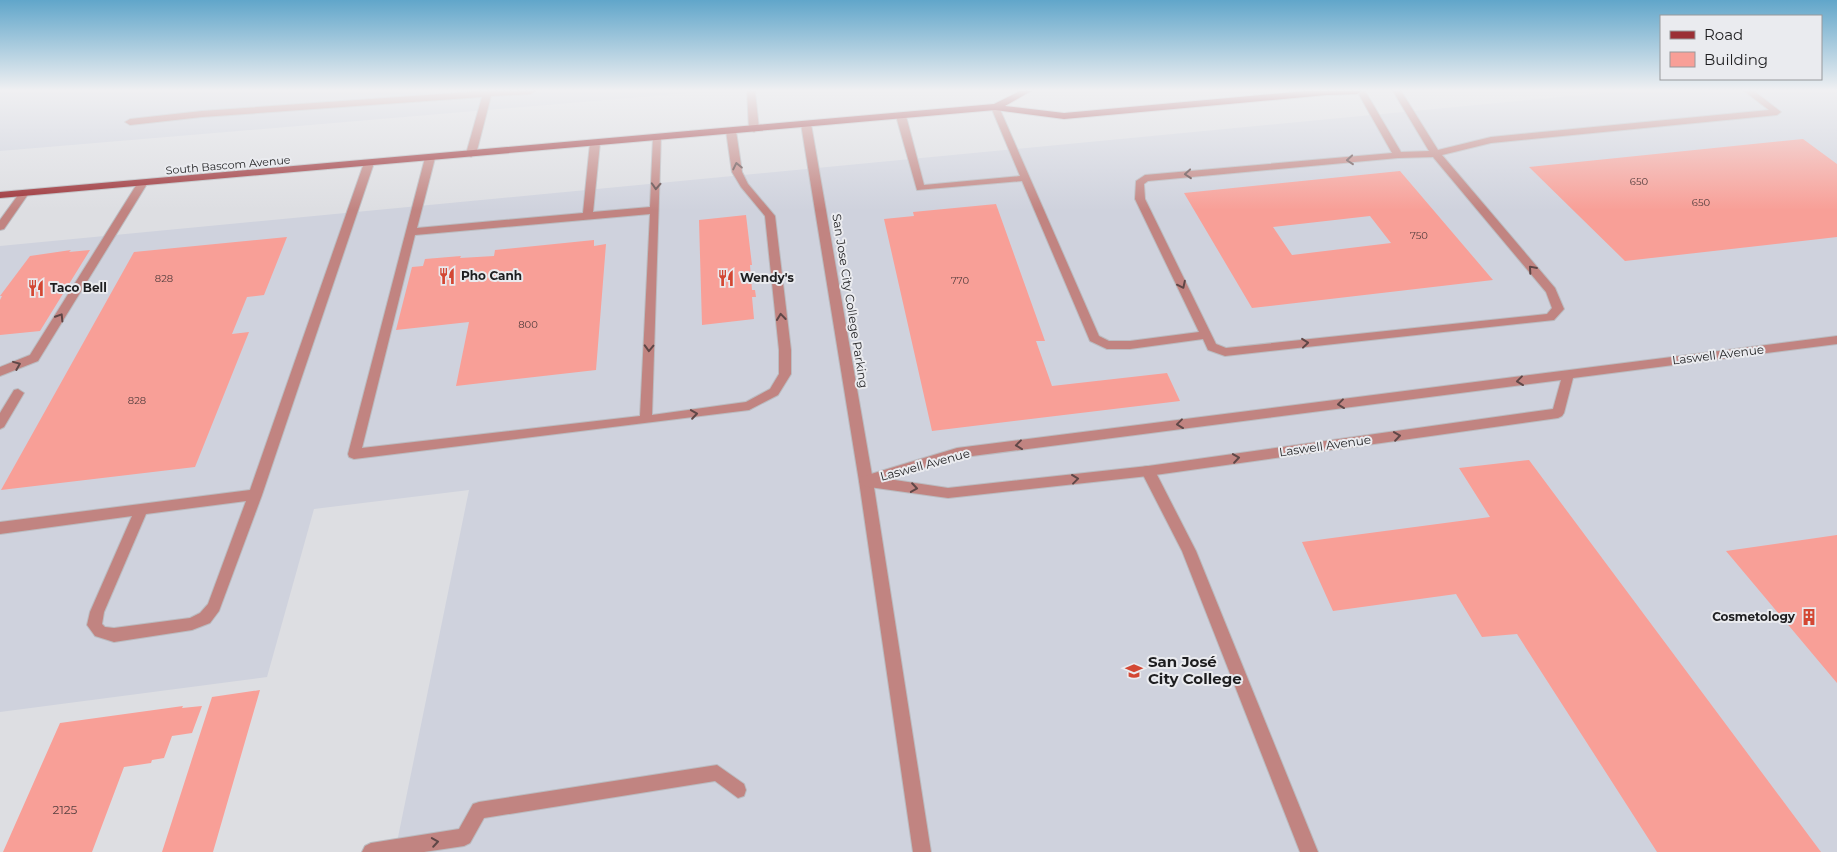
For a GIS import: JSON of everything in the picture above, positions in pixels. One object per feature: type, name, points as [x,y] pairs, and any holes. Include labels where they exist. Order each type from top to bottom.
[{"type":"main road","name":"South Bascom Avenue","points":[[0,195],[731,131]]},
{"type":"street","points":[[471,154],[477,131]]},
{"type":"street","points":[[430,158],[354,454],[749,406],[774,392],[785,374],[785,350],[770,216],[749,192],[737,172],[731,131]]},
{"type":"street","name":"San Jose City College Parking","points":[[807,131],[866,482],[922,852]]},
{"type":"street","points":[[905,131],[920,188],[1025,178]]},
{"type":"street","points":[[1006,131],[1094,338],[1106,345],[1130,345],[1206,335]]},
{"type":"street","points":[[1384,131],[1398,155]]},
{"type":"street","points":[[1421,131],[1435,154],[1552,291],[1558,309],[1550,317],[1225,352],[1212,347],[1140,198],[1139,184],[1145,178],[1398,155],[1435,154],[1491,140],[1585,131]]},
{"type":"street","points":[[646,420],[658,137]]},
{"type":"street","points":[[588,216],[595,143]]},
{"type":"street","points":[[141,510],[97,612],[94,625],[97,631],[104,634],[114,635],[192,624],[205,618],[214,608],[255,495],[369,163]]},
{"type":"street","points":[[0,372],[34,358],[142,184]]},
{"type":"street","points":[[0,227],[24,193]]},
{"type":"street","points":[[411,232],[655,210]]},
{"type":"street","name":"Laswell Avenue","points":[[866,482],[957,453],[1837,340]]},
{"type":"street","name":"Laswell Avenue","points":[[866,482],[948,493],[1148,470],[1558,413],[1568,374]]},
{"type":"street","points":[[0,424],[18,393]]},
{"type":"street","points":[[1148,470],[1189,551],[1309,852]]},
{"type":"street","points":[[0,528],[255,495]]},
{"type":"street","points":[[371,852],[464,837],[479,810],[717,773],[738,790]]},
{"type":"shaded area","points":[[0,131],[241,131],[0,151]]},
{"type":"shaded area","points":[[1207,131],[1837,131],[1837,852],[395,852],[469,490],[314,509],[267,677],[0,712],[0,246]]},
{"type":"building","points":[[1803,139],[1837,164],[1837,237],[1625,261],[1529,167]]},
{"type":"building","points":[[1400,171],[1493,280],[1252,308],[1184,193]],"holes":[[[1370,216],[1391,243],[1292,255],[1273,227]]]},
{"type":"building","points":[[996,204],[1045,341],[1036,341],[1052,386],[1167,373],[1180,401],[932,431],[884,219],[914,216],[913,212]]},
{"type":"building","name":"Wendy's","points":[[746,215],[752,265],[750,265],[752,290],[755,290],[756,297],[752,297],[754,319],[702,325],[699,220]]},
{"type":"building","points":[[287,237],[264,295],[247,297],[232,334],[249,332],[195,467],[1,490],[134,252]]},
{"type":"building","points":[[594,240],[594,246],[606,244],[596,370],[456,386],[469,322],[396,330],[412,267],[423,266],[425,259],[494,256],[495,250]]},
{"type":"building","name":"Taco Bell","points":[[71,250],[69,252],[90,250],[40,331],[0,335],[0,300],[2,296],[0,296],[30,256]]},
{"type":"building","points":[[1529,460],[1821,852],[1657,852],[1517,634],[1482,637],[1456,594],[1333,611],[1302,542],[1490,517],[1459,468]]},
{"type":"building","name":"Cosmetology","points":[[1837,535],[1837,683],[1726,551]]},
{"type":"building","points":[[260,690],[213,852],[162,852],[212,697]]},
{"type":"building","points":[[183,706],[182,708],[202,706],[192,733],[172,736],[164,758],[152,760],[151,763],[124,767],[92,852],[3,852],[60,723]]},
{"type":"place","name":"Pho Canh","points":[[447,276]]},
{"type":"place","name":"Wendy's","points":[[726,278]]},
{"type":"place","name":"Taco Bell","points":[[36,288]]},
{"type":"place","name":"Cosmetology","points":[[1809,617]]},
{"type":"place","name":"San José City College","points":[[1134,671]]}]
